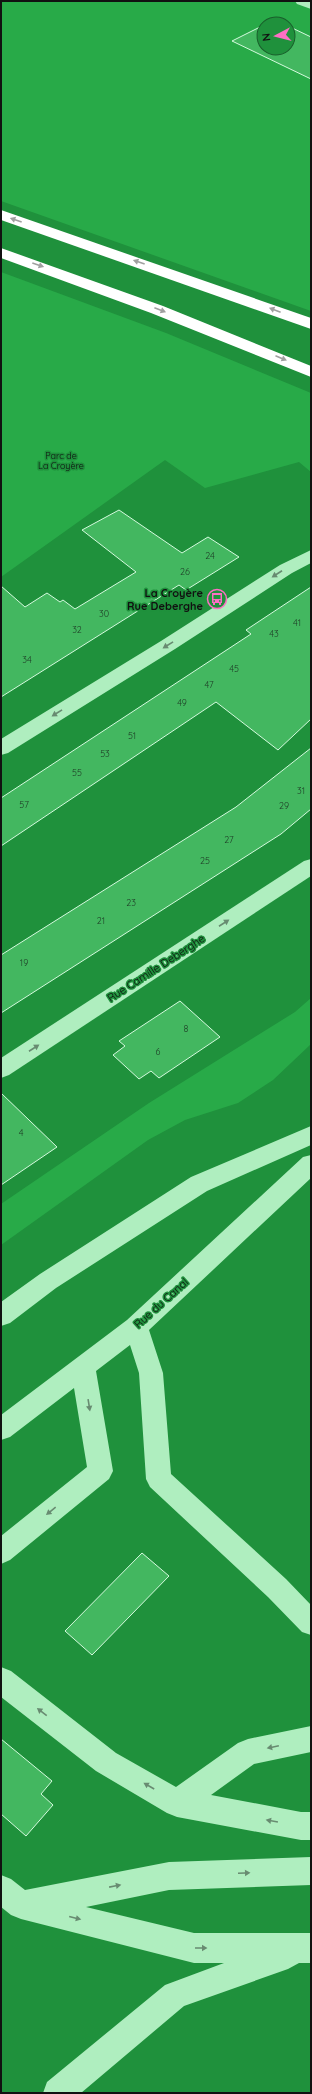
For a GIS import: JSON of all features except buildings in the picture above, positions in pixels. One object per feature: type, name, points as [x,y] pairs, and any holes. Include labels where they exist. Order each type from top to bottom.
[{"type":"highway","points":[[1,215],[311,324]]},
{"type":"highway","points":[[1,253],[109,290],[233,338],[311,372]]},
{"type":"street","points":[[302,1],[311,5]]},
{"type":"street","points":[[1,748],[168,645],[286,568],[311,556]]},
{"type":"street","name":"Rue Camille Deberghe","points":[[1,1069],[311,866]]},
{"type":"street","points":[[1,1316],[48,1281],[199,1184],[311,1135]]},
{"type":"street","name":"Rue du Canal","points":[[1,1429],[136,1326],[311,1164]]},
{"type":"street","points":[[136,1326],[151,1373],[159,1479],[277,1588],[311,1623]]},
{"type":"street","points":[[1,1552],[100,1471],[83,1367]]},
{"type":"street","points":[[1,1680],[106,1762],[177,1803],[300,1826],[311,1826]]},
{"type":"street","points":[[177,1803],[248,1752],[311,1739]]},
{"type":"street","points":[[11,1897],[169,1876],[311,1870]]},
{"type":"street","points":[[11,1897],[194,1948],[307,1948]]},
{"type":"street","points":[[58,2093],[175,1995],[307,1948]]},
{"type":"green space","points":[[1,1],[302,1],[311,5],[311,311],[1,201]]},
{"type":"green space","name":"Parc de La Croyère","points":[[1,272],[166,333],[311,393],[311,472],[299,462],[205,488],[165,460],[1,577]]},
{"type":"green space","points":[[311,998],[311,1044],[273,1080],[238,1103],[185,1120],[148,1140],[1,1245],[1,1204],[149,1103],[295,1012]]},
{"type":"place","name":"La Croyère Rue Deberghe","points":[[217,599]]}]
